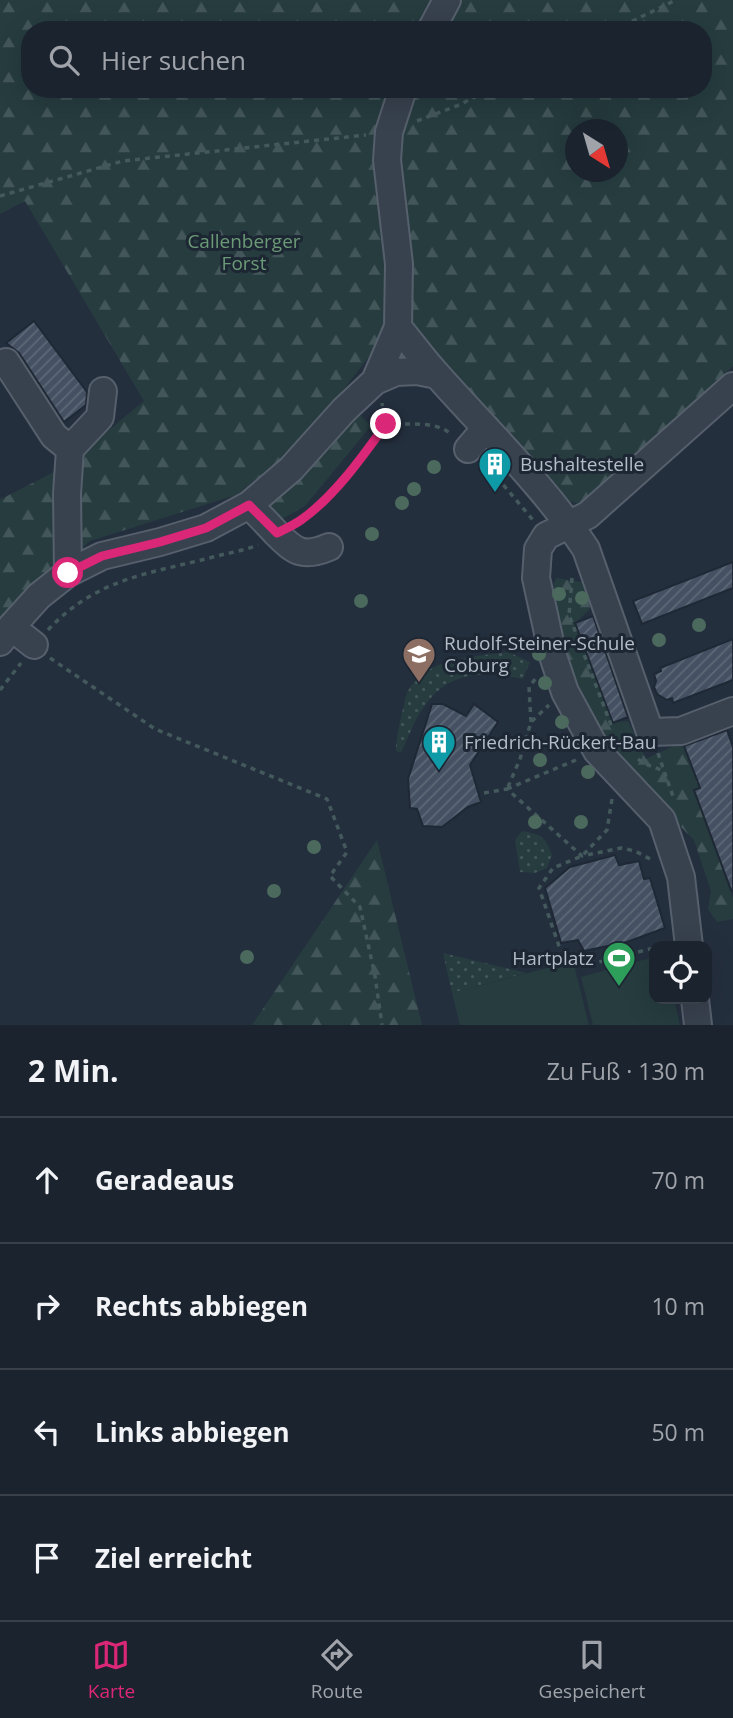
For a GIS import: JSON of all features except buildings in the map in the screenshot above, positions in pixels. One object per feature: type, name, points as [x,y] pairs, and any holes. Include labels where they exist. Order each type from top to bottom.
[{"type":"street","points":[[436,21],[447,0]]},
{"type":"street","points":[[375,381],[398,327],[399,264],[387,160],[389,132],[400,98]]},
{"type":"street","points":[[398,327],[570,525],[586,549],[650,732],[681,730],[733,711]]},
{"type":"street","points":[[6,362],[54,436],[69,449]]},
{"type":"street","points":[[34,645],[6,635],[39,596],[68,573],[102,556],[206,528],[249,505],[291,469],[344,410],[375,381],[396,372],[417,371],[437,375]]},
{"type":"street","points":[[688,941],[681,877],[662,820],[605,741],[565,692],[536,578],[538,549],[546,536],[588,515],[733,386]]},
{"type":"street","points":[[68,573],[69,449],[100,417],[103,391]]},
{"type":"street","points":[[468,449],[486,428]]},
{"type":"street","points":[[249,505],[288,546],[300,552],[317,552],[329,547]]},
{"type":"street","points":[[696,1004],[698,1025]]},
{"type":"path","points":[[633,21],[676,0]]},
{"type":"path","points":[[0,196],[123,161],[389,132],[473,98]]},
{"type":"path","points":[[0,690],[57,620],[83,600],[113,584],[154,571],[256,546],[302,519],[334,491],[386,424]]},
{"type":"path","points":[[484,793],[507,789],[605,741],[569,615],[572,574]]},
{"type":"path","points":[[34,645],[155,729],[327,799],[347,852],[330,876],[360,907],[382,1025]]},
{"type":"path","points":[[507,789],[520,759],[531,722],[529,687],[554,656]]},
{"type":"path","points":[[531,722],[565,692]]},
{"type":"path","points":[[507,789],[582,856]]},
{"type":"path","points":[[582,856],[607,830],[613,796]]},
{"type":"path","points":[[649,949],[595,963],[560,948],[540,888],[553,868],[582,856],[621,848],[635,851],[681,877]]},
{"type":"green space","name":"Callenberger Forst","points":[[0,0],[733,0],[733,366],[585,505],[560,499],[510,440],[384,337],[304,441],[236,495],[90,541],[0,622],[0,498],[64,467],[144,401],[25,201],[0,214]]},
{"type":"green space","points":[[356,411],[371,426],[305,506],[280,520],[270,504]]},
{"type":"green space","points":[[556,578],[587,583],[590,609],[575,623],[613,722],[628,721],[646,759],[682,742],[691,763],[733,772],[694,791],[733,898],[733,919],[717,922],[708,909],[711,891],[694,840],[637,783],[588,726],[548,600]]},
{"type":"green space","points":[[508,652],[530,662],[523,679],[495,675],[468,676],[445,686],[420,712],[401,752],[396,751],[406,696],[416,680],[427,671],[452,661]]},
{"type":"green space","points":[[522,831],[538,835],[545,840],[552,855],[547,868],[535,873],[520,872],[515,840]]},
{"type":"green space","points":[[377,840],[422,1025],[252,1025]]},
{"type":"green space","points":[[443,953],[527,973],[452,993]]},
{"type":"green space","name":"Hartplatz","points":[[649,958],[649,1004],[675,1004],[680,1025],[593,1025],[581,977]]},
{"type":"green space","points":[[573,961],[589,1025],[460,1025],[452,993]]},
{"type":"place","name":"Bushaltestelle","points":[[495,494]]},
{"type":"place","name":"Rudolf-Steiner-Schule Coburg","points":[[419,684]]},
{"type":"place","name":"Friedrich-Rückert-Bau","points":[[439,772]]},
{"type":"place","name":"Hartplatz","points":[[619,988]]},
{"type":"route","points":[[68,573],[102,556],[206,528],[249,505],[277,533],[302,519],[334,491],[386,424]]}]
